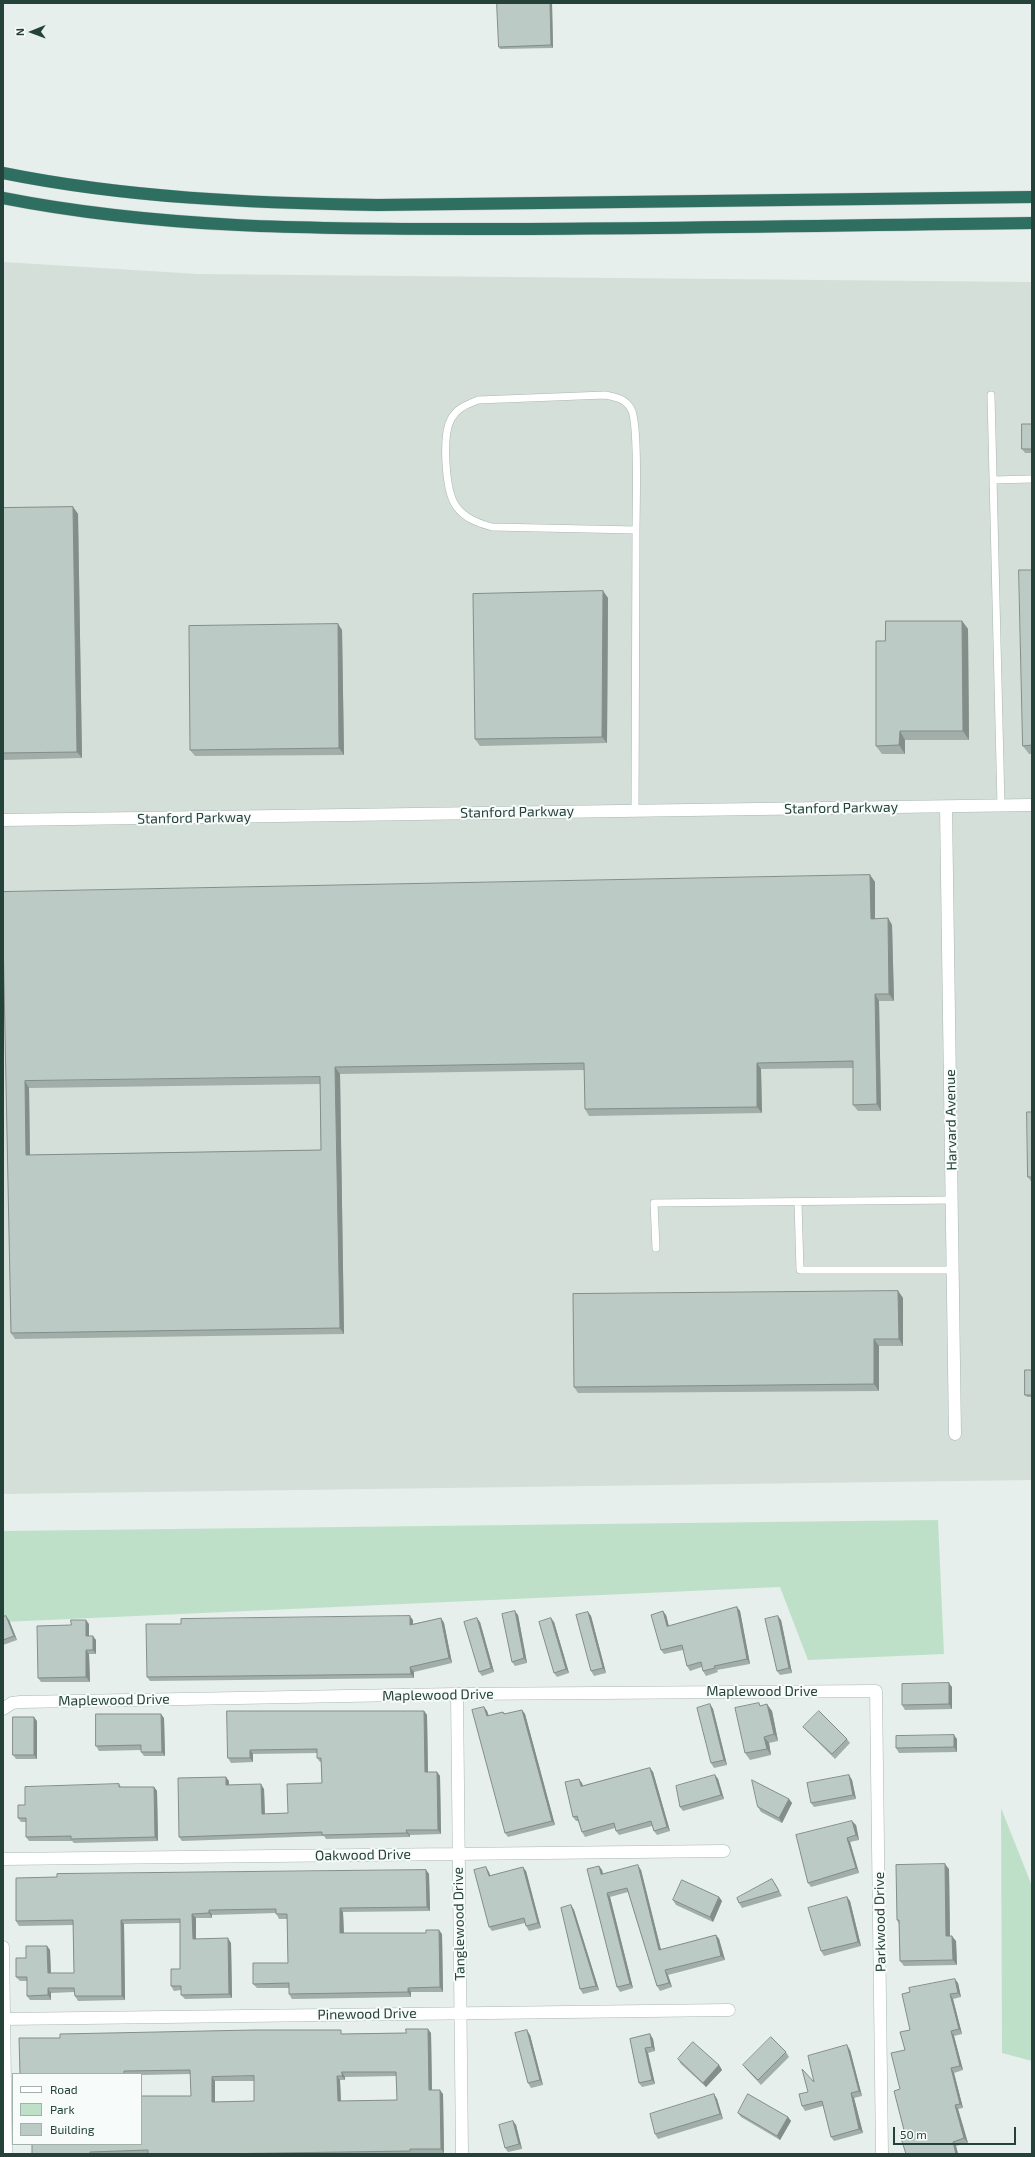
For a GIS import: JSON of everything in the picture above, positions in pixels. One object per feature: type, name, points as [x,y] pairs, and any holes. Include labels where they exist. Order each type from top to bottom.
[{"type":"highway","points":[[3,173],[96,189],[157,196],[292,204],[1032,197]]},
{"type":"highway","points":[[3,198],[86,212],[153,220],[312,229],[532,229],[1032,222]]},
{"type":"street","name":"Stanford Parkway","points":[[3,820],[1032,805]]},
{"type":"street","name":"Harvard Avenue","points":[[946,807],[955,1434]]},
{"type":"street","name":"Maplewood Drive","points":[[3,1709],[6,1705],[20,1702],[457,1694],[876,1691]]},
{"type":"street","name":"Parkwood Drive","points":[[876,1691],[882,2154]]},
{"type":"street","name":"Tanglewood Drive","points":[[457,1694],[462,2154]]},
{"type":"street","name":"Oakwood Drive","points":[[3,1859],[724,1851]]},
{"type":"street","points":[[3,1947],[6,2154]]},
{"type":"street","name":"Pinewood Drive","points":[[4,2019],[729,2010]]},
{"type":"lane","points":[[991,394],[1001,806]]},
{"type":"lane","points":[[635,810],[636,530],[635,423],[631,409],[621,398],[605,395],[478,400],[460,407],[450,420],[446,445],[447,486],[456,506],[473,521],[492,527],[636,530]]},
{"type":"lane","points":[[993,480],[1032,479]]},
{"type":"lane","points":[[656,1248],[654,1203],[952,1200]]},
{"type":"lane","points":[[798,1202],[800,1270],[952,1270]]},
{"type":"shaded area","points":[[3,262],[198,274],[1032,282],[1032,1480],[3,1494]]},
{"type":"green space","points":[[938,1520],[944,1654],[808,1660],[780,1587],[3,1622],[3,1531]]},
{"type":"green space","points":[[1001,1808],[1032,1886],[1032,2061],[1002,2053]]},
{"type":"building","points":[[497,3],[550,3],[551,45],[499,47]]},
{"type":"building","points":[[1022,424],[1032,424],[1032,449],[1022,449]]},
{"type":"building","points":[[73,507],[77,752],[3,753],[3,508]]},
{"type":"building","points":[[1019,570],[1032,570],[1032,745],[1023,746]]},
{"type":"building","points":[[603,591],[602,737],[475,739],[473,594]]},
{"type":"building","points":[[886,621],[962,621],[963,731],[900,731],[899,745],[876,746],[876,641],[885,641]]},
{"type":"building","points":[[338,624],[339,748],[190,750],[189,626]]},
{"type":"building","points":[[870,875],[871,919],[888,918],[889,994],[875,994],[877,1104],[853,1105],[853,1061],[757,1063],[757,1107],[585,1109],[584,1063],[335,1067],[340,1328],[11,1333],[3,892]],"holes":[[[320,1077],[321,1150],[26,1155],[25,1081]]]},
{"type":"building","points":[[1027,1112],[1032,1112],[1032,1177],[1028,1177]]},
{"type":"building","points":[[898,1291],[899,1339],[874,1339],[874,1384],[574,1387],[573,1294]]},
{"type":"building","points":[[1025,1370],[1032,1370],[1032,1395],[1025,1395]]},
{"type":"building","points":[[737,1607],[747,1659],[714,1666],[715,1668],[703,1671],[701,1662],[687,1666],[682,1645],[661,1650],[651,1615],[663,1611],[667,1626]]},
{"type":"building","points":[[515,1611],[524,1658],[512,1662],[502,1614]]},
{"type":"building","points":[[588,1612],[603,1668],[591,1671],[576,1615]]},
{"type":"building","points":[[6,1616],[14,1636],[3,1640],[3,1617]]},
{"type":"building","points":[[410,1616],[410,1625],[441,1618],[449,1658],[410,1667],[411,1674],[147,1677],[146,1624],[181,1624],[181,1619]]},
{"type":"building","points":[[778,1616],[789,1668],[777,1671],[765,1619]]},
{"type":"building","points":[[477,1618],[491,1668],[479,1672],[464,1622]]},
{"type":"building","points":[[551,1618],[566,1669],[554,1673],[539,1622]]},
{"type":"building","points":[[71,1620],[86,1620],[86,1636],[93,1636],[93,1650],[86,1650],[86,1677],[38,1678],[37,1626],[71,1625]]},
{"type":"building","points":[[949,1683],[949,1704],[902,1705],[902,1684]]},
{"type":"building","points":[[759,1703],[760,1706],[767,1704],[774,1734],[764,1737],[767,1749],[745,1753],[735,1708]]},
{"type":"building","points":[[710,1704],[724,1760],[711,1763],[697,1708]]},
{"type":"building","points":[[484,1707],[487,1716],[503,1712],[504,1714],[522,1710],[552,1821],[505,1833],[472,1710]]},
{"type":"building","points":[[227,1711],[424,1711],[425,1772],[437,1772],[438,1830],[406,1830],[407,1833],[322,1835],[322,1832],[179,1837],[178,1778],[226,1777],[226,1785],[261,1784],[262,1814],[288,1813],[287,1784],[322,1783],[321,1758],[317,1758],[317,1749],[250,1750],[250,1758],[228,1758]]},
{"type":"building","points":[[819,1711],[847,1739],[832,1754],[803,1727]]},
{"type":"building","points":[[96,1714],[161,1714],[162,1752],[141,1752],[141,1745],[96,1746]]},
{"type":"building","points":[[13,1717],[34,1717],[34,1755],[13,1755]]},
{"type":"building","points":[[954,1735],[954,1747],[896,1748],[896,1736]]},
{"type":"building","points":[[650,1768],[667,1827],[654,1831],[651,1821],[616,1831],[614,1823],[582,1832],[577,1816],[573,1817],[565,1782],[579,1779],[581,1786]]},
{"type":"building","points":[[715,1775],[721,1795],[680,1807],[676,1786]]},
{"type":"building","points":[[849,1775],[853,1795],[811,1803],[807,1783]]},
{"type":"building","points":[[752,1780],[789,1799],[779,1818],[758,1807]]},
{"type":"building","points":[[119,1784],[119,1787],[154,1787],[155,1837],[71,1839],[71,1836],[26,1837],[26,1818],[18,1818],[18,1805],[25,1805],[25,1787]]},
{"type":"building","points":[[852,1821],[856,1835],[847,1838],[856,1868],[808,1883],[796,1835]]},
{"type":"building","points":[[945,1864],[946,1936],[952,1936],[953,1960],[900,1961],[899,1920],[897,1920],[896,1865]]},
{"type":"building","points":[[638,1865],[659,1950],[716,1935],[721,1956],[665,1970],[669,1983],[657,1986],[627,1888],[607,1893],[630,1984],[617,1987],[587,1869],[599,1866],[601,1874]]},
{"type":"building","points":[[486,1867],[489,1876],[523,1867],[538,1923],[526,1926],[524,1918],[489,1927],[474,1870]]},
{"type":"building","points":[[426,1870],[427,1907],[340,1908],[340,1933],[426,1933],[426,1930],[439,1930],[440,1987],[408,1988],[408,1992],[289,1994],[289,1983],[253,1984],[253,1963],[288,1963],[287,1914],[276,1914],[276,1909],[209,1910],[209,1913],[192,1914],[193,1939],[228,1938],[229,1994],[181,1995],[181,1986],[171,1986],[171,1969],[180,1969],[180,1919],[121,1920],[122,1996],[75,1996],[74,1988],[48,1988],[48,1995],[27,1996],[27,1977],[16,1977],[16,1958],[26,1958],[26,1946],[47,1946],[48,1973],[74,1973],[73,1920],[16,1921],[16,1878],[57,1877],[57,1874]]},
{"type":"building","points":[[772,1879],[779,1891],[739,1903],[737,1898]]},
{"type":"building","points":[[682,1880],[719,1897],[710,1917],[673,1900]]},
{"type":"building","points":[[847,1897],[858,1942],[821,1951],[808,1908]]},
{"type":"building","points":[[571,1905],[596,1986],[580,1989],[561,1908]]},
{"type":"building","points":[[955,1979],[958,1993],[950,1994],[959,2029],[951,2031],[960,2066],[951,2068],[960,2104],[955,2105],[964,2138],[953,2142],[956,2154],[906,2154],[900,2135],[905,2134],[894,2091],[900,2089],[891,2053],[905,2050],[900,2032],[910,2030],[902,1994],[910,1992],[909,1988]]},
{"type":"building","points":[[406,2029],[428,2029],[429,2090],[440,2090],[441,2149],[410,2149],[410,2151],[211,2154],[148,2154],[148,2150],[90,2152],[90,2154],[32,2154],[32,2145],[142,2145],[142,2096],[191,2096],[190,2070],[124,2071],[124,2073],[20,2073],[19,2038],[60,2038],[60,2034],[254,2030],[341,2030],[341,2034],[406,2033]],"holes":[[[342,2072],[396,2072],[397,2100],[338,2101],[337,2076],[342,2076]],[[254,2076],[254,2101],[212,2102],[212,2077]]]},
{"type":"building","points":[[527,2030],[540,2080],[528,2083],[515,2033]]},
{"type":"building","points":[[650,2034],[652,2047],[645,2048],[652,2080],[639,2083],[630,2039]]},
{"type":"building","points":[[771,2037],[786,2052],[758,2080],[743,2065]]},
{"type":"building","points":[[693,2042],[719,2065],[703,2083],[678,2059]]},
{"type":"building","points":[[847,2045],[859,2091],[851,2093],[859,2129],[831,2137],[822,2101],[802,2106],[799,2094],[808,2092],[802,2069],[814,2082],[808,2056]]},
{"type":"building","points":[[714,2094],[720,2114],[655,2134],[650,2114]]},
{"type":"building","points":[[748,2094],[788,2117],[777,2136],[738,2113]]},
{"type":"building","points":[[513,2121],[519,2144],[505,2148],[499,2125]]}]
